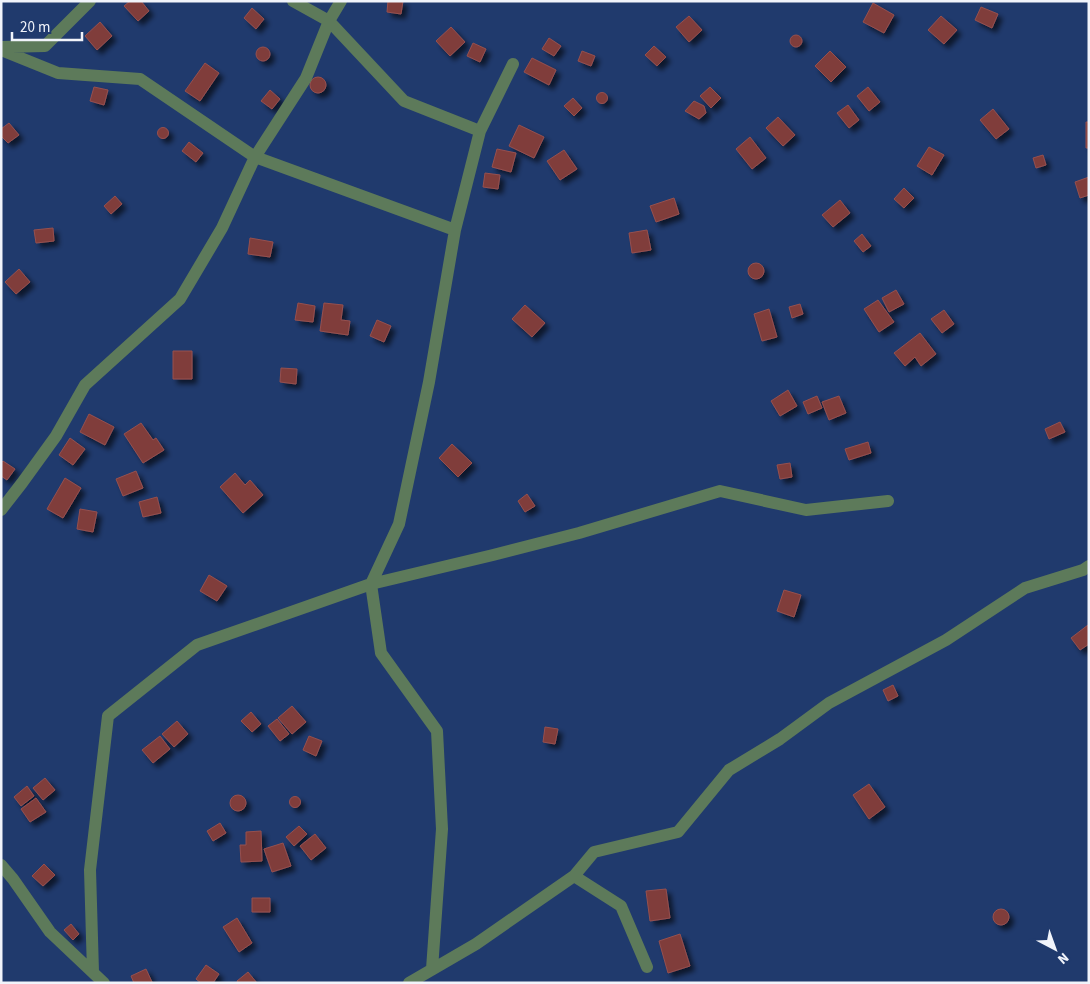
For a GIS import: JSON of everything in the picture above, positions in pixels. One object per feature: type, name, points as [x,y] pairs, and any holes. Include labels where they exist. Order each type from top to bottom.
[{"type":"street","points":[[1,49],[45,46],[90,1]]},
{"type":"street","points":[[293,1],[329,21],[404,101],[480,131]]},
{"type":"street","points":[[1,510],[56,436],[85,385],[180,299],[222,228],[255,157],[306,78],[329,21],[341,1]]},
{"type":"street","points":[[1,49],[58,73],[140,79],[255,157],[455,230]]},
{"type":"street","points":[[432,970],[442,828],[437,731],[381,653],[371,584],[399,524],[429,382],[455,230],[480,131],[513,64]]},
{"type":"street","points":[[92,972],[90,870],[108,716],[196,645],[371,584],[579,533],[720,490],[806,510],[888,501]]},
{"type":"street","points":[[409,983],[476,944],[574,876],[594,852],[678,832],[729,770],[780,739],[830,703],[946,640],[1025,588],[1083,570],[1089,566]]},
{"type":"street","points":[[1,865],[50,932],[104,983]]},
{"type":"street","points":[[574,876],[620,906],[647,967]]},
{"type":"building","points":[[130,1],[141,1],[149,11],[138,21],[124,6]]},
{"type":"building","points":[[388,1],[403,1],[401,14],[387,12]]},
{"type":"building","points":[[873,3],[894,15],[884,33],[863,22]]},
{"type":"building","points":[[981,7],[998,14],[992,28],[975,20]]},
{"type":"building","points":[[252,8],[264,19],[256,29],[244,18]]},
{"type":"building","points":[[689,16],[702,30],[689,42],[676,27]]},
{"type":"building","points":[[941,16],[957,30],[944,44],[928,30]]},
{"type":"building","points":[[100,22],[112,36],[97,50],[85,36]]},
{"type":"building","points":[[451,27],[465,42],[450,56],[436,41]]},
{"type":"building","points":[[794,35],[798,35],[802,41],[798,47],[794,47],[790,43],[790,39]]},
{"type":"building","points":[[549,38],[561,46],[554,56],[542,49]]},
{"type":"building","points":[[473,43],[486,49],[480,62],[467,56]]},
{"type":"building","points":[[654,46],[666,57],[657,66],[645,55]]},
{"type":"building","points":[[260,47],[266,47],[270,54],[266,61],[260,61],[256,57],[256,51]]},
{"type":"building","points":[[582,51],[595,56],[591,66],[578,61]]},
{"type":"building","points":[[830,51],[846,67],[831,82],[815,66]]},
{"type":"building","points":[[532,58],[556,70],[549,85],[524,72]]},
{"type":"building","points":[[205,63],[219,73],[200,101],[185,91]]},
{"type":"building","points":[[315,77],[321,77],[326,82],[324,91],[315,93],[310,88],[310,82]]},
{"type":"building","points":[[94,87],[108,90],[104,105],[90,101]]},
{"type":"building","points":[[710,87],[721,98],[711,108],[700,96]]},
{"type":"building","points":[[868,87],[880,102],[869,111],[857,96]]},
{"type":"building","points":[[270,90],[280,99],[272,109],[261,101]]},
{"type":"building","points":[[602,92],[608,98],[602,104],[596,98]]},
{"type":"building","points":[[573,98],[582,108],[574,116],[564,106]]},
{"type":"building","points":[[694,101],[704,106],[706,113],[699,119],[685,111]]},
{"type":"building","points":[[848,105],[859,120],[849,128],[837,113]]},
{"type":"building","points":[[993,109],[1009,129],[996,139],[980,120]]},
{"type":"building","points":[[778,117],[795,135],[783,146],[766,128]]},
{"type":"building","points":[[1086,122],[1089,122],[1089,148],[1086,148]]},
{"type":"building","points":[[9,123],[19,135],[8,143],[1,136],[1,129]]},
{"type":"building","points":[[519,125],[544,137],[534,158],[509,146]]},
{"type":"building","points":[[161,128],[165,128],[168,133],[167,137],[161,138],[158,135],[158,131]]},
{"type":"building","points":[[750,137],[766,158],[752,169],[736,149]]},
{"type":"building","points":[[189,142],[203,153],[196,162],[182,151]]},
{"type":"building","points":[[929,147],[944,155],[932,175],[917,166]]},
{"type":"building","points":[[497,149],[516,153],[511,172],[492,167]]},
{"type":"building","points":[[564,150],[577,169],[560,180],[547,161]]},
{"type":"building","points":[[1043,155],[1046,165],[1036,168],[1033,158]]},
{"type":"building","points":[[485,173],[500,175],[498,189],[483,187]]},
{"type":"building","points":[[1089,177],[1089,195],[1080,198],[1075,182]]},
{"type":"building","points":[[904,188],[914,198],[904,208],[894,199]]},
{"type":"building","points":[[115,196],[122,204],[111,214],[104,206]]},
{"type":"building","points":[[674,198],[679,214],[656,222],[650,206]]},
{"type":"building","points":[[840,200],[850,213],[833,227],[822,215]]},
{"type":"building","points":[[53,228],[54,241],[36,243],[34,230]]},
{"type":"building","points":[[647,230],[651,250],[632,253],[629,233]]},
{"type":"building","points":[[862,234],[871,246],[863,252],[854,241]]},
{"type":"building","points":[[250,238],[273,242],[270,257],[248,254]]},
{"type":"building","points":[[756,263],[764,271],[756,279],[748,271]]},
{"type":"building","points":[[19,269],[30,282],[16,294],[5,282]]},
{"type":"building","points":[[896,290],[904,304],[889,312],[882,298]]},
{"type":"building","points":[[878,300],[894,322],[879,332],[864,309]]},
{"type":"building","points":[[298,303],[315,306],[313,322],[295,320]]},
{"type":"building","points":[[324,303],[343,305],[341,320],[350,321],[348,335],[320,331]]},
{"type":"building","points":[[800,304],[803,314],[792,318],[789,307]]},
{"type":"building","points":[[525,305],[545,323],[532,337],[512,319]]},
{"type":"building","points":[[769,309],[777,337],[762,341],[754,314]]},
{"type":"building","points":[[944,310],[954,324],[942,333],[931,319]]},
{"type":"building","points":[[377,320],[391,326],[384,342],[370,336]]},
{"type":"building","points":[[920,333],[936,354],[921,366],[915,357],[905,366],[894,353]]},
{"type":"building","points":[[173,351],[192,351],[192,379],[173,379]]},
{"type":"building","points":[[281,368],[297,369],[296,384],[280,382]]},
{"type":"building","points":[[788,390],[797,406],[780,416],[771,401]]},
{"type":"building","points":[[817,396],[822,408],[808,414],[803,402]]},
{"type":"building","points":[[839,396],[846,413],[829,420],[822,402]]},
{"type":"building","points":[[89,414],[114,427],[105,445],[80,432]]},
{"type":"building","points":[[1060,422],[1065,432],[1049,439],[1045,429]]},
{"type":"building","points":[[141,423],[153,440],[156,438],[164,450],[143,463],[124,434]]},
{"type":"building","points":[[70,438],[85,449],[73,465],[59,455]]},
{"type":"building","points":[[868,442],[871,453],[849,460],[845,449]]},
{"type":"building","points":[[452,444],[472,463],[458,477],[439,458]]},
{"type":"building","points":[[3,461],[15,469],[7,480],[1,476],[1,463]]},
{"type":"building","points":[[790,463],[792,477],[780,479],[777,465]]},
{"type":"building","points":[[136,471],[143,488],[123,496],[116,479]]},
{"type":"building","points":[[235,473],[245,485],[250,480],[263,495],[243,513],[220,487]]},
{"type":"building","points":[[65,478],[81,488],[63,518],[47,509]]},
{"type":"building","points":[[527,494],[535,506],[525,512],[518,501]]},
{"type":"building","points":[[157,497],[161,513],[143,517],[139,502]]},
{"type":"building","points":[[80,509],[97,512],[93,532],[77,529]]},
{"type":"building","points":[[209,575],[227,586],[217,601],[200,591]]},
{"type":"building","points":[[784,590],[801,595],[794,617],[777,611]]},
{"type":"building","points":[[1088,625],[1089,644],[1080,650],[1071,638]]},
{"type":"building","points":[[893,685],[898,696],[888,701],[883,690]]},
{"type":"building","points":[[292,706],[306,722],[292,734],[278,718]]},
{"type":"building","points":[[251,712],[261,724],[252,732],[241,721]]},
{"type":"building","points":[[277,719],[289,734],[280,741],[268,726]]},
{"type":"building","points":[[177,721],[188,734],[174,747],[162,734]]},
{"type":"building","points":[[545,727],[558,729],[555,744],[543,742]]},
{"type":"building","points":[[160,736],[170,749],[153,763],[142,750]]},
{"type":"building","points":[[309,736],[322,741],[316,756],[303,750]]},
{"type":"building","points":[[45,778],[55,790],[43,800],[33,788]]},
{"type":"building","points":[[869,784],[885,807],[869,819],[853,795]]},
{"type":"building","points":[[27,786],[34,796],[21,806],[14,797]]},
{"type":"building","points":[[238,795],[244,797],[246,803],[244,809],[238,811],[232,809],[230,803],[232,797]]},
{"type":"building","points":[[295,796],[301,802],[295,808],[289,802]]},
{"type":"building","points":[[36,798],[46,812],[30,822],[21,809]]},
{"type":"building","points":[[220,823],[226,833],[213,841],[207,831]]},
{"type":"building","points":[[299,826],[307,834],[294,846],[286,837]]},
{"type":"building","points":[[261,831],[262,861],[241,862],[240,845],[246,845],[246,832]]},
{"type":"building","points":[[315,834],[326,848],[311,860],[300,846]]},
{"type":"building","points":[[283,843],[291,866],[272,872],[264,849]]},
{"type":"building","points":[[44,864],[55,875],[43,886],[32,876]]},
{"type":"building","points":[[666,889],[670,918],[650,921],[646,891]]},
{"type":"building","points":[[252,898],[270,898],[270,912],[252,912]]},
{"type":"building","points":[[1001,909],[1007,911],[1009,917],[1007,923],[1001,925],[995,923],[993,917],[995,911]]},
{"type":"building","points":[[237,918],[252,943],[239,952],[223,927]]},
{"type":"building","points":[[71,924],[79,934],[73,940],[64,930]]},
{"type":"building","points":[[680,934],[690,966],[668,973],[659,941]]},
{"type":"building","points":[[206,965],[219,974],[213,983],[201,983],[196,979]]},
{"type":"building","points":[[146,969],[152,982],[134,983],[131,976]]},
{"type":"building","points":[[248,972],[257,983],[238,983],[237,981]]}]
